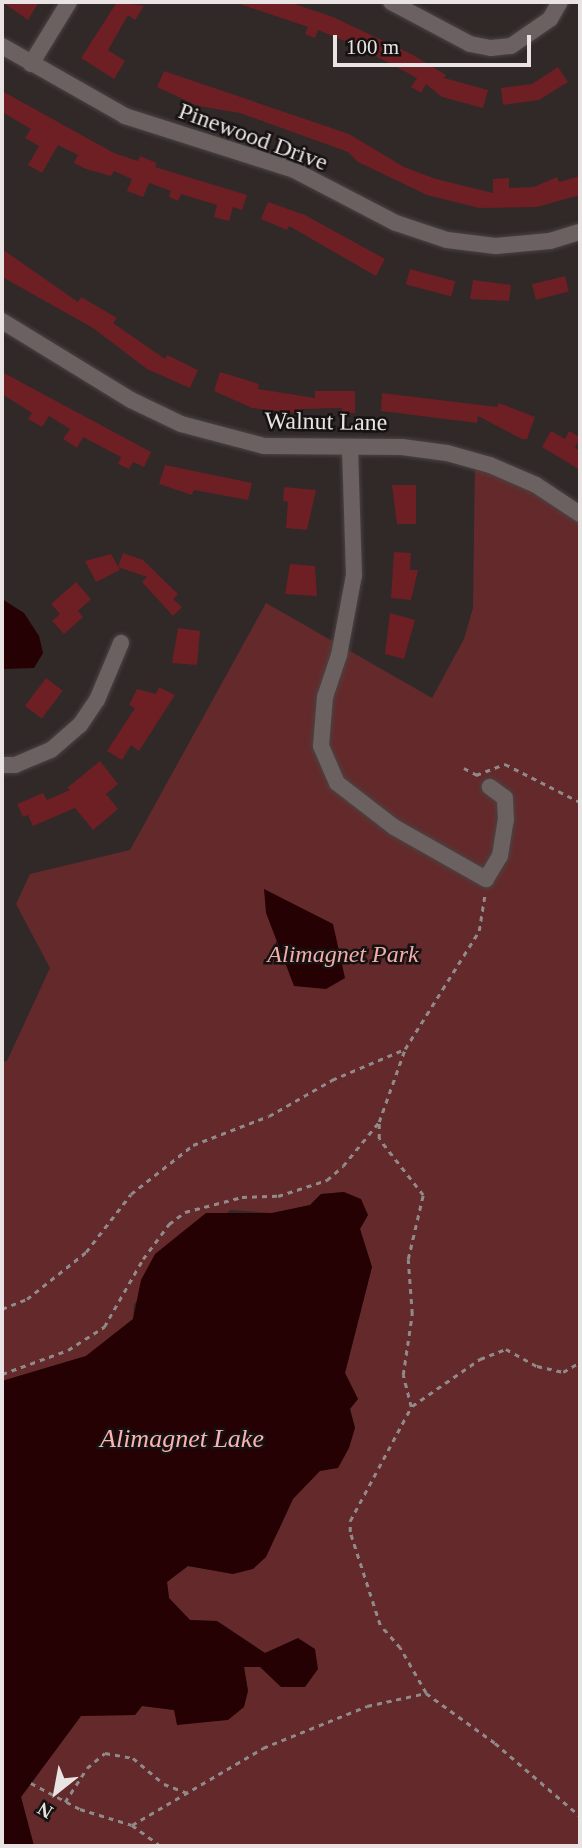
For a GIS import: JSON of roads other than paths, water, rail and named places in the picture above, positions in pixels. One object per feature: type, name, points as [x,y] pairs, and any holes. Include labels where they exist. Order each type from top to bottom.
[{"type":"street","points":[[31,64],[69,2]]},
{"type":"street","points":[[391,2],[470,44],[491,48],[511,46],[550,19],[560,2]]},
{"type":"street","name":"Pinewood Drive","points":[[2,46],[125,116],[294,170],[396,223],[447,240],[496,246],[550,241],[580,232]]},
{"type":"street","name":"Walnut Lane","points":[[2,321],[131,400],[181,424],[264,446],[402,447],[490,465],[536,485],[580,514]]},
{"type":"street","points":[[350,448],[355,575],[339,655],[325,697],[321,747],[337,783],[394,827],[486,878],[500,856],[506,820],[505,797],[490,787]]},
{"type":"street","points":[[2,765],[15,765],[51,750],[80,725],[97,700],[121,643]]},
{"type":"water","points":[[2,599],[24,613],[39,636],[43,653],[34,668],[2,669]]},
{"type":"water","points":[[264,889],[333,924],[345,978],[326,989],[294,986],[266,913]]},
{"type":"water","name":"Alimagnet Lake","points":[[344,1192],[361,1199],[368,1215],[360,1229],[372,1267],[345,1373],[358,1399],[350,1409],[355,1428],[349,1448],[338,1468],[320,1471],[293,1499],[266,1557],[253,1569],[233,1574],[188,1566],[167,1582],[169,1598],[190,1620],[217,1621],[265,1653],[298,1638],[315,1649],[318,1669],[305,1687],[281,1687],[260,1667],[244,1667],[248,1691],[244,1707],[228,1720],[177,1725],[174,1710],[142,1706],[135,1715],[81,1716],[21,1797],[34,1846],[2,1846],[2,1381],[86,1356],[133,1319],[141,1280],[155,1254],[206,1213],[272,1213],[310,1205],[321,1194]]},
{"type":"park label","name":"Alimagnet Park","points":[[343,955]]}]
